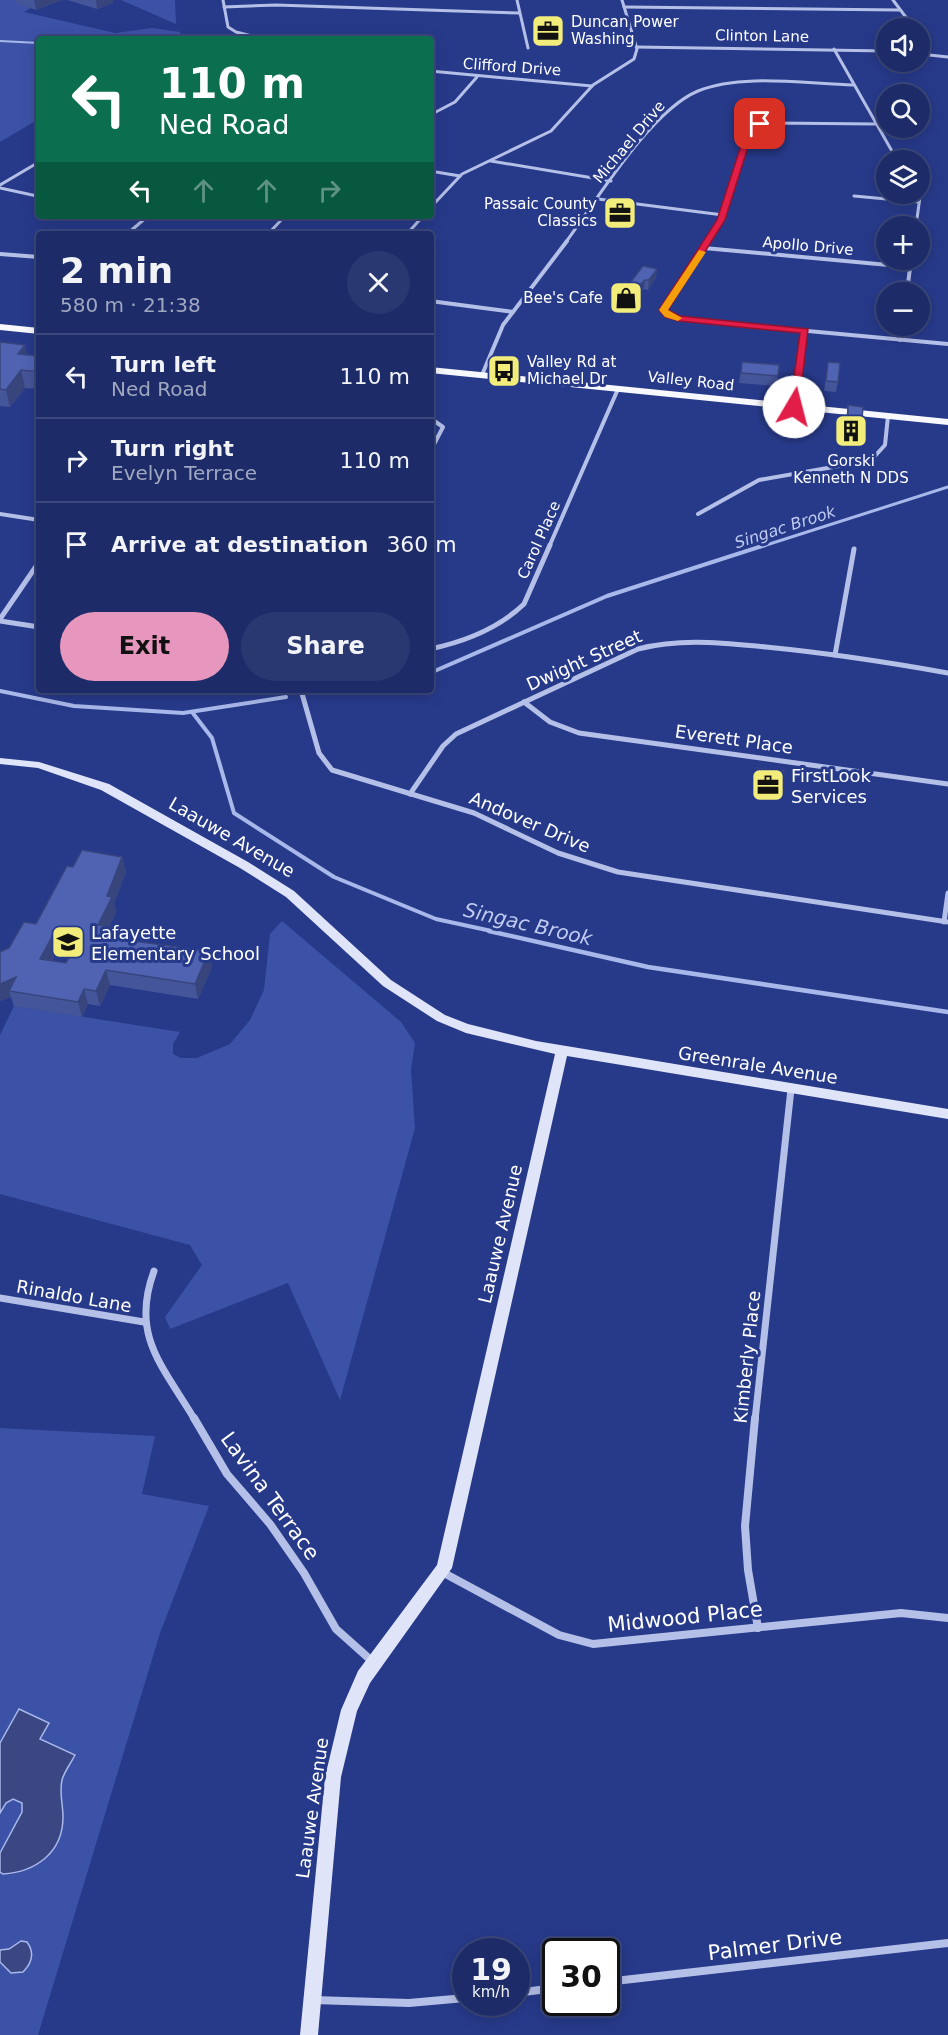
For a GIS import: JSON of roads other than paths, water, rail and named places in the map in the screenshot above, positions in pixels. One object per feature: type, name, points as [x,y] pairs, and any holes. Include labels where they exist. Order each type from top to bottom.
[{"type":"main road","points":[[0,327],[36,331]]},
{"type":"main road","name":"Valley Road","points":[[434,370],[948,422]]},
{"type":"street","points":[[223,0],[226,25],[231,29],[254,36]]},
{"type":"street","points":[[517,0],[528,48]]},
{"type":"street","points":[[434,204],[460,176],[551,131],[592,86],[629,63],[636,55],[636,47],[622,0]]},
{"type":"street","points":[[893,0],[906,18]]},
{"type":"street","points":[[224,7],[276,5],[519,13]]},
{"type":"street","points":[[624,7],[900,10]]},
{"type":"street","name":"Clinton Lane","points":[[636,47],[876,51]]},
{"type":"street","points":[[834,49],[876,124]]},
{"type":"street","points":[[930,55],[948,57]]},
{"type":"street","name":"Clifford Drive","points":[[434,72],[592,86]]},
{"type":"street","points":[[434,113],[455,102],[477,77]]},
{"type":"street","name":"Michael Drive","points":[[482,375],[496,336],[611,180],[662,117],[697,92],[742,84],[853,85]]},
{"type":"street","points":[[876,124],[772,123],[752,127],[723,215],[664,310],[673,317],[689,320],[948,344]]},
{"type":"street","points":[[490,161],[611,180]]},
{"type":"street","points":[[0,187],[36,164]]},
{"type":"street","points":[[434,172],[460,176]]},
{"type":"street","points":[[0,187],[36,196]]},
{"type":"street","points":[[854,195],[876,197]]},
{"type":"street","points":[[598,199],[723,215]]},
{"type":"street","points":[[130,231],[144,219]]},
{"type":"street","points":[[271,231],[282,219]]},
{"type":"street","points":[[410,231],[420,219]]},
{"type":"street","name":"Apollo Drive","points":[[704,248],[876,264]]},
{"type":"street","points":[[0,254],[36,257]]},
{"type":"street","points":[[434,302],[513,312]]},
{"type":"street","points":[[794,407],[805,330]]},
{"type":"street","points":[[900,340],[901,336]]},
{"type":"street","name":"Carol Place","points":[[434,648],[448,645],[505,620],[524,604],[618,389]]},
{"type":"street","points":[[698,514],[759,480],[856,463],[875,456],[885,445],[888,416]]},
{"type":"street","points":[[434,421],[443,427],[434,444]]},
{"type":"street","points":[[0,514],[36,519]]},
{"type":"street","points":[[834,655],[854,549]]},
{"type":"street","points":[[36,566],[0,620],[36,626]]},
{"type":"street","name":"Dwight Street","points":[[410,794],[447,741],[469,728],[638,649],[665,642],[698,641],[834,655],[948,673]]},
{"type":"street","name":"Andover Drive","points":[[302,693],[309,708],[320,757],[324,764],[341,774],[474,813],[558,853],[600,868],[946,922]]},
{"type":"street","name":"Everett Place","points":[[524,702],[550,722],[579,733],[948,784]]},
{"type":"street","name":"Laauwe Avenue","points":[[0,761],[39,765],[105,787],[244,865],[290,894],[387,982],[441,1018],[494,1036],[562,1050],[453,1535],[442,1572],[374,1662],[364,1677],[349,1710],[335,1767],[310,2000],[309,2035]]},
{"type":"street","points":[[946,922],[948,893]]},
{"type":"street","name":"Greenrale Avenue","points":[[562,1050],[948,1114]]},
{"type":"street","name":"Kimberly Place","points":[[758,1628],[748,1581],[744,1546],[745,1511],[791,1089]]},
{"type":"street","name":"Lavina Terrace","points":[[154,1271],[147,1290],[144,1322],[148,1342],[227,1474],[270,1524],[304,1573],[336,1629],[349,1643],[374,1662]]},
{"type":"street","name":"Rinaldo Lane","points":[[0,1298],[144,1322]]},
{"type":"street","name":"Midwood Place","points":[[442,1572],[576,1641],[593,1644],[901,1613],[920,1613],[948,1618]]},
{"type":"street","name":"Palmer Drive","points":[[620,1980],[948,1943]]},
{"type":"street","points":[[310,2000],[409,2003],[452,1999]]},
{"type":"waterway","points":[[0,41],[36,43]]},
{"type":"waterway","name":"Singac Brook","points":[[760,547],[948,487]]},
{"type":"waterway","name":"Singac Brook","points":[[434,671],[607,596],[765,545]]},
{"type":"waterway","name":"Singac Brook","points":[[0,691],[74,706],[183,713],[286,697]]},
{"type":"waterway","name":"Singac Brook","points":[[192,712],[212,738],[234,813],[334,877],[436,919],[496,932]]},
{"type":"waterway","name":"Singac Brook","points":[[489,931],[648,967],[948,1012]]},
{"type":"place","name":"Duncan Power Washing","points":[[548,31]]},
{"type":"place","name":"Passaic County Classics","points":[[620,213]]},
{"type":"place","name":"Bee's Cafe","points":[[626,298]]},
{"type":"place","name":"Valley Rd at Michael Dr","points":[[504,371]]},
{"type":"place","name":"Gorski Kenneth N DDS","points":[[851,431]]},
{"type":"place","name":"FirstLook Services","points":[[768,785]]},
{"type":"place","name":"Lafayette Elementary School","points":[[68,942]]}]
